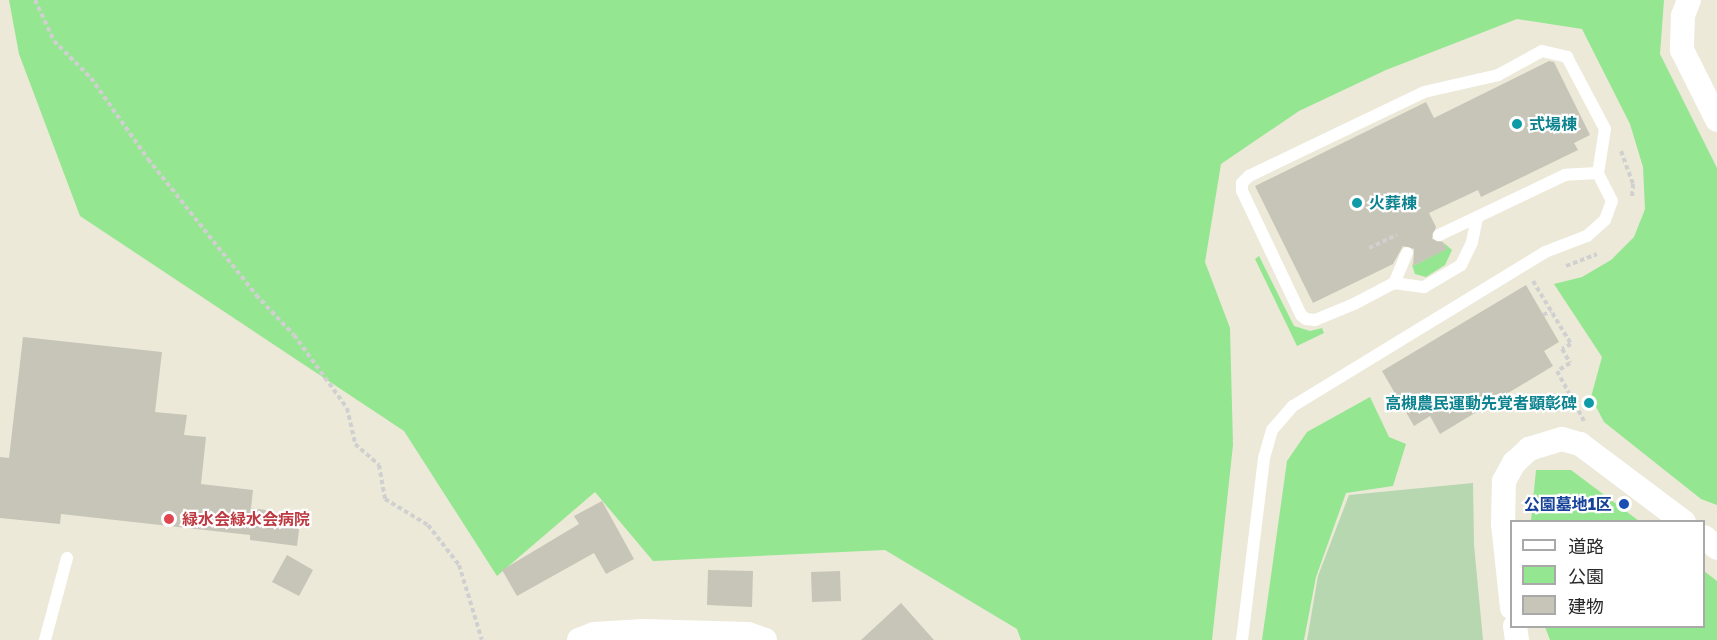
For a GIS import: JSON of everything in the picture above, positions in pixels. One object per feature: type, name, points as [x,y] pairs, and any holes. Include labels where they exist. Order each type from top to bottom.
[{"type":"street","points":[[1689,0],[1683,16],[1682,50],[1717,120]]},
{"type":"street","points":[[1510,589],[1503,524],[1504,481],[1514,463],[1529,449],[1562,439],[1580,444],[1681,520]]},
{"type":"street","points":[[1705,538],[1717,548]]},
{"type":"street","points":[[579,640],[594,634],[643,631],[748,634],[765,640]]},
{"type":"lane","points":[[1242,640],[1264,458],[1272,430],[1293,406],[1545,252],[1587,236],[1605,220],[1612,201],[1598,173],[1605,129],[1567,57],[1542,51],[1498,75],[1424,92],[1249,176],[1242,183],[1242,191],[1301,315],[1306,319],[1315,320],[1354,304],[1394,283],[1424,287],[1461,265],[1472,242],[1477,218]]},
{"type":"lane","points":[[1439,235],[1565,175],[1598,173]]},
{"type":"lane","points":[[1394,283],[1407,253]]},
{"type":"lane","points":[[45,640],[67,558]]},
{"type":"path","points":[[34,0],[54,41],[91,78],[148,159],[256,295],[294,335],[347,408],[355,444],[379,465],[385,499],[428,525],[459,565],[482,640]]},
{"type":"path","points":[[1369,248],[1397,235]]},
{"type":"path","points":[[1540,272],[1531,278],[1571,344],[1562,349],[1570,363],[1557,370],[1579,408]]},
{"type":"path","points":[[1543,315],[1551,311]]},
{"type":"green space","points":[[9,0],[1664,0],[1660,54],[1717,168],[1717,505],[1701,499],[1604,422],[1591,397],[1602,357],[1554,284],[1582,277],[1611,260],[1634,237],[1645,209],[1643,167],[1630,124],[1582,29],[1517,19],[1386,70],[1299,111],[1221,164],[1205,262],[1230,328],[1233,445],[1212,640],[1021,640],[1017,629],[885,550],[653,561],[595,492],[497,576],[404,431],[80,216],[19,54]]},
{"type":"green space","points":[[1444,243],[1452,250],[1445,265],[1426,277],[1415,274],[1411,262],[1413,266],[1446,249]]},
{"type":"green space","points":[[1259,256],[1294,326],[1310,331],[1322,328],[1324,333],[1297,346],[1255,259]]},
{"type":"green space","points":[[1370,397],[1389,437],[1406,444],[1393,486],[1346,493],[1316,577],[1304,640],[1262,640],[1287,461],[1307,432]]},
{"type":"green space","points":[[1536,470],[1571,470],[1638,520],[1531,520]]},
{"type":"green space","points":[[1473,483],[1474,545],[1483,640],[1307,640],[1318,576],[1349,495]]},
{"type":"green space","points":[[1705,572],[1717,581],[1717,640],[1550,640],[1545,628],[1705,628]]},
{"type":"building","name":"火葬棟","points":[[1549,61],[1554,62],[1590,135],[1574,143],[1578,150],[1481,197],[1478,190],[1429,213],[1436,227],[1432,239],[1443,242],[1447,249],[1413,266],[1414,249],[1403,246],[1393,264],[1313,303],[1255,186],[1426,102],[1434,118]]},
{"type":"building","points":[[1526,285],[1559,342],[1544,351],[1553,366],[1440,434],[1430,416],[1414,426],[1382,371]]},
{"type":"building","points":[[23,337],[162,352],[155,412],[187,415],[184,435],[206,437],[201,484],[253,490],[251,508],[266,510],[265,517],[300,522],[297,546],[250,540],[250,535],[61,514],[60,524],[0,518],[0,457],[9,458]]},
{"type":"building","points":[[602,501],[634,559],[606,574],[594,553],[517,596],[502,570],[579,524],[574,516]]},
{"type":"building","points":[[287,555],[313,570],[299,596],[272,582]]},
{"type":"building","points":[[708,570],[753,571],[752,607],[707,605]]},
{"type":"building","points":[[840,571],[841,601],[812,602],[811,572]]},
{"type":"building","points":[[901,603],[934,640],[861,640]]},
{"type":"place","name":"式場棟","points":[[1517,124]]},
{"type":"place","name":"火葬棟","points":[[1357,203]]},
{"type":"place","name":"高槻農民運動先覚者顕彰碑","points":[[1589,403]]},
{"type":"place","name":"公園墓地1区","points":[[1624,504]]},
{"type":"place","name":"緑水会緑水会病院","points":[[169,519]]}]
